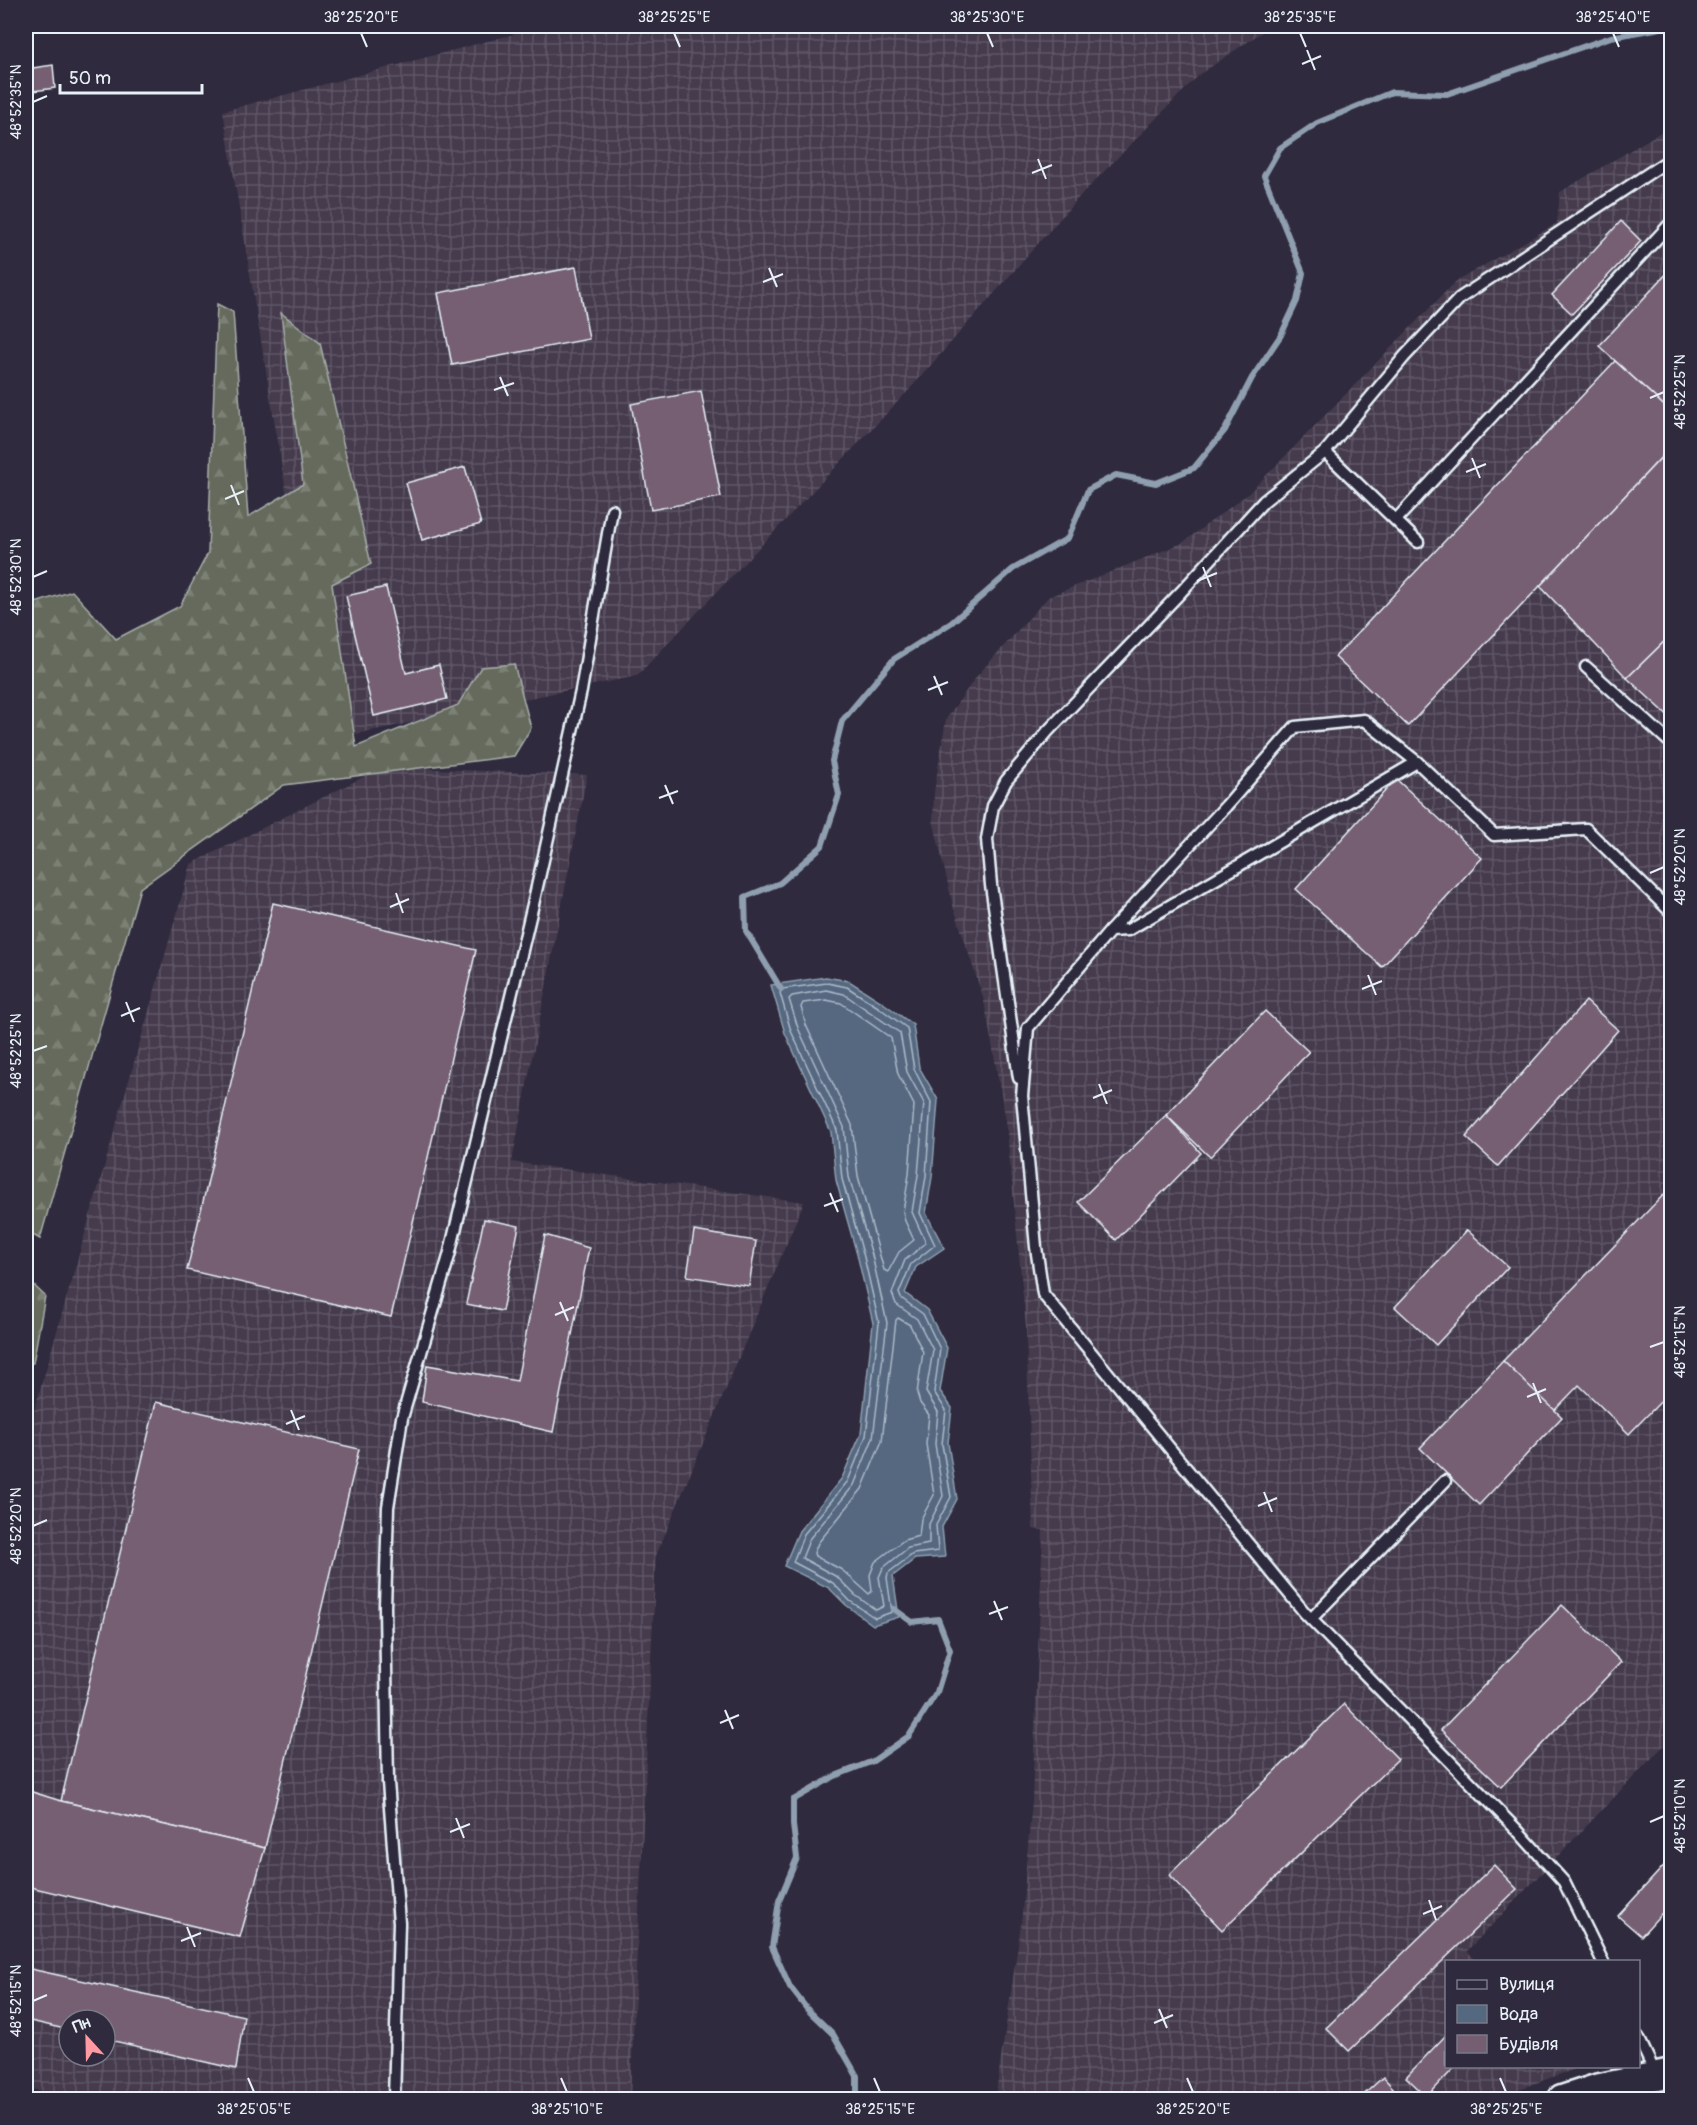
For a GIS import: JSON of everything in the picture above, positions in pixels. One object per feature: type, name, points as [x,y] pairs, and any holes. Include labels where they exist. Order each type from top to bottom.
[{"type":"street","points":[[1562,2100],[1596,2089],[1664,2074]]},
{"type":"lane","points":[[1602,1960],[1564,1881],[1311,1619],[1043,1294],[1036,1247],[1022,1096],[991,885],[987,839],[993,806],[1006,781],[1048,731],[1264,501],[1325,452],[1405,356],[1460,298],[1671,158]]},
{"type":"lane","points":[[1396,520],[1671,222]]},
{"type":"lane","points":[[1325,452],[1419,542]]},
{"type":"lane","points":[[394,2100],[399,1923],[388,1782],[385,1607],[388,1507],[402,1418],[449,1256],[540,876],[581,691],[612,510]]},
{"type":"lane","points":[[1586,667],[1671,744]]},
{"type":"lane","points":[[1022,1096],[1028,1028],[1110,932],[1226,806],[1294,727],[1364,720],[1417,762],[1494,835],[1586,829],[1671,913]]},
{"type":"lane","points":[[1110,932],[1128,930],[1417,762]]},
{"type":"lane","points":[[1311,1619],[1445,1481]]},
{"type":"lane","points":[[1640,2040],[1664,2074]]},
{"type":"shaded area","points":[[544,26],[1271,26],[1199,75],[1081,195],[909,390],[637,676],[327,740],[223,111]]},
{"type":"shaded area","points":[[1671,126],[1671,1738],[1467,1951],[1476,1960],[1445,1960],[1445,2068],[1578,2068],[1508,2093],[1498,2099],[995,2099],[1021,1924],[1032,1800],[1043,1530],[1033,1529],[1026,1328],[1006,1121],[984,1001],[952,902],[933,820],[934,792],[946,719],[976,677],[1048,597],[1182,543],[1249,493],[1455,282],[1557,223],[1560,192]]},
{"type":"shaded area","points":[[383,767],[587,775],[512,1162],[804,1202],[656,1556],[630,2099],[85,2100],[26,2088],[26,1439],[191,864]]},
{"type":"green space","points":[[217,304],[233,312],[248,517],[303,484],[281,313],[320,343],[371,564],[332,584],[356,747],[458,705],[481,667],[514,664],[531,728],[514,756],[284,785],[140,888],[40,1239],[26,1231],[26,606],[72,591],[116,639],[180,606],[208,553]]},
{"type":"green space","points":[[26,1278],[45,1296],[33,1363],[26,1365]]},
{"type":"water","points":[[826,977],[849,981],[913,1025],[919,1067],[938,1100],[932,1177],[926,1213],[944,1248],[916,1267],[905,1293],[927,1310],[947,1348],[940,1391],[952,1408],[948,1443],[957,1499],[942,1527],[945,1557],[915,1559],[893,1576],[899,1617],[873,1625],[846,1605],[829,1588],[784,1566],[799,1531],[842,1478],[861,1434],[873,1323],[836,1180],[831,1132],[785,1033],[771,985]]},
{"type":"building","points":[[53,65],[55,88],[26,92],[26,69]]},
{"type":"building","points":[[1621,221],[1641,241],[1572,314],[1552,295]]},
{"type":"building","points":[[576,267],[589,339],[452,365],[438,293]]},
{"type":"building","points":[[1672,268],[1672,413],[1599,346]]},
{"type":"building","points":[[1615,361],[1672,413],[1672,446],[1408,726],[1335,657]]},
{"type":"building","points":[[701,391],[721,497],[651,510],[631,404]]},
{"type":"building","points":[[1672,446],[1672,634],[1627,678],[1540,586]]},
{"type":"building","points":[[465,467],[481,524],[422,540],[406,483]]},
{"type":"building","points":[[386,587],[406,673],[439,665],[447,699],[374,716],[346,596]]},
{"type":"building","points":[[1672,634],[1672,719],[1627,678]]},
{"type":"building","points":[[1396,779],[1482,858],[1382,967],[1296,889]]},
{"type":"building","points":[[273,903],[476,950],[391,1317],[187,1270]]},
{"type":"building","points":[[1586,1001],[1618,1030],[1498,1166],[1466,1137]]},
{"type":"building","points":[[1265,1011],[1309,1052],[1210,1157],[1166,1115]]},
{"type":"building","points":[[1166,1115],[1201,1153],[1116,1240],[1078,1202]]},
{"type":"building","points":[[1672,1186],[1672,1390],[1629,1434],[1579,1385],[1554,1411],[1503,1361]]},
{"type":"building","points":[[484,1219],[519,1226],[502,1311],[466,1304]]},
{"type":"building","points":[[1467,1230],[1508,1267],[1436,1345],[1395,1307]]},
{"type":"building","points":[[694,1231],[756,1241],[749,1286],[687,1276]]},
{"type":"building","points":[[545,1235],[589,1248],[553,1432],[422,1402],[427,1365],[517,1381]]},
{"type":"building","points":[[1503,1361],[1562,1417],[1479,1505],[1420,1448]]},
{"type":"building","points":[[156,1402],[359,1449],[265,1848],[61,1801]]},
{"type":"building","points":[[1562,1605],[1621,1662],[1501,1787],[1441,1730]]},
{"type":"building","points":[[1344,1704],[1398,1759],[1222,1930],[1169,1875]]},
{"type":"building","points":[[26,1790],[61,1801],[265,1848],[240,1937],[26,1886]]},
{"type":"building","points":[[1672,1857],[1672,1902],[1641,1936],[1618,1916]]},
{"type":"building","points":[[1494,1865],[1517,1889],[1349,2051],[1326,2028]]},
{"type":"building","points":[[26,1968],[244,2016],[236,2069],[117,2042],[117,2008],[57,2008],[57,2027],[26,2020]]},
{"type":"building","points":[[1445,2036],[1445,2068],[1454,2068],[1427,2097],[1406,2077]]},
{"type":"building","points":[[1383,2077],[1404,2100],[1358,2100]]},
{"type":"waterway","points":[[781,989],[746,931],[745,897],[780,883],[822,846],[839,795],[832,761],[842,721],[894,659],[951,623],[1013,569],[1068,538],[1088,490],[1116,475],[1156,483],[1194,468],[1225,430],[1252,378],[1281,335],[1297,301],[1303,273],[1264,176],[1280,148],[1317,123],[1392,92],[1447,94],[1611,37],[1672,26]]},
{"type":"waterway","points":[[857,2100],[857,2076],[833,2034],[807,2009],[790,1987],[772,1947],[779,1901],[797,1858],[793,1800],[835,1776],[873,1761],[909,1736],[937,1692],[950,1650],[938,1619],[912,1622],[894,1609]]}]
